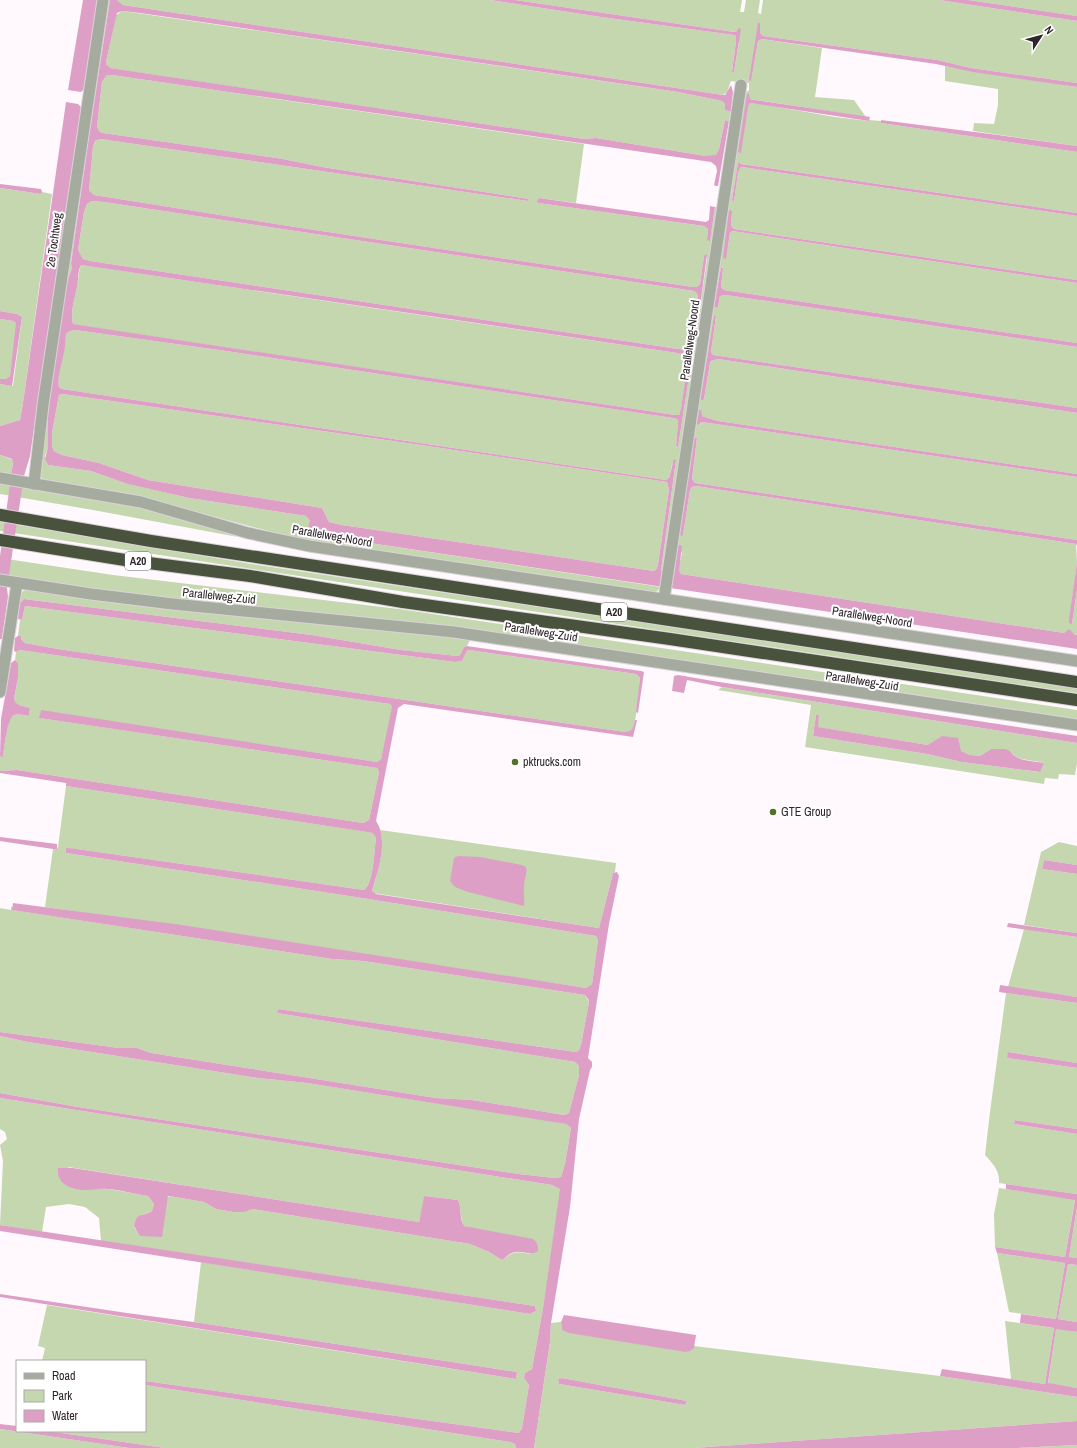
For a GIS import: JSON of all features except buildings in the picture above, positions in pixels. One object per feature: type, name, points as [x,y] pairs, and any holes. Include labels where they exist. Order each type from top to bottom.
[{"type":"highway","name":"A20","points":[[0,515],[151,541],[1077,682]]},
{"type":"highway","name":"A20","points":[[0,540],[125,560],[250,576],[403,602],[670,639],[1077,700]]},
{"type":"street","name":"2e Tochtweg","points":[[30,483],[103,0]]},
{"type":"street","name":"Parallelweg-Noord","points":[[664,596],[741,85]]},
{"type":"street","name":"Parallelweg-Noord","points":[[3,479],[141,502],[248,533],[309,546],[664,596],[1077,661]]},
{"type":"street","points":[[0,692],[9,582]]},
{"type":"street","name":"Parallelweg-Zuid","points":[[9,582],[172,604],[454,632],[1077,725]]},
{"type":"green space","points":[[105,0],[110,0],[89,135],[71,264],[72,268],[66,285],[48,413],[48,447],[45,456],[48,465],[91,471],[129,484],[189,498],[306,516],[310,521],[310,533],[316,535],[661,587],[656,592],[399,557],[314,543],[132,495],[45,481],[41,477],[43,454],[42,420]]},
{"type":"green space","points":[[117,0],[490,0],[734,35],[736,36],[736,41],[732,71],[734,72],[739,42],[737,31],[734,32],[515,0],[742,0],[740,12],[744,12],[746,0],[760,0],[758,13],[761,14],[763,0],[939,0],[1077,21],[1077,83],[971,68],[937,60],[763,36],[760,33],[760,24],[751,81],[758,41],[762,39],[822,48],[815,97],[854,100],[866,117],[750,99],[748,107],[750,103],[761,104],[835,117],[881,121],[881,123],[1077,152],[1077,213],[741,164],[738,162],[732,200],[734,202],[738,173],[742,167],[1077,216],[1077,280],[734,229],[731,226],[732,210],[726,259],[730,233],[732,231],[1077,283],[1077,343],[724,290],[721,287],[722,267],[714,307],[718,307],[720,296],[726,295],[1077,347],[1077,408],[713,355],[711,352],[716,316],[714,315],[701,399],[704,399],[710,363],[711,361],[718,359],[1077,413],[1077,474],[718,421],[702,416],[700,425],[702,422],[1077,477],[1077,540],[695,483],[692,479],[697,438],[694,438],[679,532],[683,535],[690,490],[692,487],[696,486],[1076,544],[1077,562],[1069,623],[1072,624],[1077,590],[1077,635],[1069,630],[1064,633],[681,574],[678,571],[682,553],[678,547],[674,574],[671,576],[744,94],[749,90],[749,83],[731,81],[727,92],[723,95],[123,5]]},
{"type":"green space","points":[[968,0],[1077,0],[1077,16]]},
{"type":"green space","points":[[123,11],[678,92],[722,101],[725,104],[725,110],[731,112],[729,121],[725,120],[719,149],[716,156],[706,156],[596,138],[584,139],[109,68],[106,64],[116,15]]},
{"type":"green space","points":[[945,66],[1077,87],[1077,146],[973,131],[974,123],[994,124],[998,105],[998,89],[945,81]]},
{"type":"green space","points":[[107,75],[584,144],[576,203],[539,198],[538,203],[704,226],[708,229],[707,240],[710,240],[715,207],[718,207],[664,575],[661,571],[676,460],[672,465],[669,478],[666,480],[62,389],[59,387],[58,382],[59,368],[66,334],[75,330],[673,418],[677,419],[678,422],[676,446],[678,447],[691,364],[689,363],[681,408],[679,415],[675,415],[77,325],[73,324],[72,310],[81,265],[677,353],[692,350],[90,261],[83,259],[78,250],[84,212],[87,204],[90,201],[104,202],[694,291],[697,292],[698,298],[692,337],[696,338],[707,258],[704,256],[700,284],[697,287],[693,287],[94,195],[89,190],[93,147],[95,141],[100,139],[528,201],[529,199],[322,167],[283,159],[103,133],[100,132],[97,127],[102,82]]},
{"type":"green space","points":[[0,188],[41,194],[42,192],[52,194],[20,420],[0,426],[0,384],[13,386],[22,317],[17,314],[0,311]]},
{"type":"green space","points":[[0,319],[13,321],[16,323],[17,327],[10,376],[6,380],[0,379]]},
{"type":"green space","points":[[62,394],[421,445],[667,482],[669,490],[657,568],[654,571],[342,525],[329,522],[322,508],[148,480],[99,463],[62,455],[54,451],[52,446],[52,433],[59,395]]},
{"type":"green space","points":[[0,455],[13,460],[12,474],[10,476],[0,474]]},
{"type":"green space","points":[[0,483],[135,505],[238,537],[0,494]]},
{"type":"green space","points":[[0,522],[258,565],[1077,687],[1077,693],[0,531]]},
{"type":"green space","points":[[0,558],[113,575],[399,609],[1077,710],[1077,721],[552,643],[107,592],[0,575]]},
{"type":"green space","points":[[25,590],[470,640],[458,656],[401,650],[312,635],[24,599],[19,604],[22,592]]},
{"type":"green space","points":[[25,606],[455,662],[462,661],[469,650],[636,674],[640,678],[635,722],[631,731],[625,732],[25,643],[21,639],[21,636],[18,636],[20,620],[22,620]]},
{"type":"green space","points":[[20,650],[390,704],[392,707],[392,712],[381,759],[377,762],[41,711],[40,718],[377,768],[379,772],[369,820],[363,823],[17,770],[0,771],[0,756],[3,756],[6,735],[11,719],[13,716],[21,714],[29,716],[30,708],[18,704],[14,699],[18,678],[18,663],[15,660],[16,652]]},
{"type":"green space","points":[[722,687],[1077,743],[1077,763],[1075,775],[1059,774],[1058,779],[1045,778],[1044,784],[805,747],[811,705],[718,690]],"holes":[[[816,715],[819,716],[817,727],[961,751],[970,755],[980,756],[991,749],[1010,751],[1016,757],[1044,763],[1039,772],[962,762],[927,754],[813,736]]]},
{"type":"green space","points":[[66,786],[374,833],[376,838],[372,874],[370,881],[364,890],[77,849],[66,853],[362,898],[596,936],[598,940],[592,984],[586,988],[45,907],[53,849],[57,849],[58,847]]},
{"type":"green space","points":[[380,830],[616,863],[615,872],[613,873],[599,928],[373,893],[372,891],[378,869],[382,843]]},
{"type":"green space","points":[[1059,842],[1077,846],[1077,865],[1044,860],[1042,869],[1077,874],[1077,933],[1024,925],[1041,852]]},
{"type":"green space","points":[[11,907],[13,907],[13,910],[332,959],[363,961],[585,995],[589,1002],[581,1045],[579,1050],[576,1052],[278,1009],[277,1013],[575,1062],[579,1066],[579,1075],[569,1113],[564,1115],[472,1100],[436,1098],[151,1053],[137,1048],[119,1048],[0,1032],[0,908],[11,910]]},
{"type":"green space","points":[[1024,929],[1077,937],[1077,997],[1008,987]]},
{"type":"green space","points":[[1006,993],[1077,1003],[1077,1063],[1009,1052],[1007,1058],[1077,1068],[1077,1129],[1015,1120],[1014,1124],[1077,1134],[1077,1194],[999,1183],[997,1171],[985,1155]]},
{"type":"green space","points":[[0,1036],[28,1042],[258,1078],[307,1083],[566,1124],[571,1128],[565,1164],[561,1177],[554,1178],[519,1174],[78,1107],[0,1093]]},
{"type":"green space","points":[[0,1098],[552,1185],[561,1189],[532,1369],[525,1373],[524,1378],[529,1385],[522,1428],[519,1433],[146,1381],[146,1360],[42,1360],[45,1348],[38,1346],[47,1305],[516,1379],[517,1372],[194,1322],[201,1262],[530,1314],[536,1311],[535,1306],[101,1241],[99,1218],[85,1207],[69,1204],[46,1207],[42,1232],[0,1225],[3,1161],[0,1145],[7,1139],[5,1132],[0,1129]],"holes":[[[68,1167],[419,1222],[425,1196],[458,1200],[464,1226],[531,1254],[515,1252],[502,1260],[489,1252],[470,1244],[253,1209],[245,1212],[233,1212],[216,1209],[204,1202],[169,1196],[141,1236],[134,1227],[138,1217],[152,1211],[154,1204],[148,1196],[96,1188]]]},
{"type":"green space","points":[[999,1188],[1075,1199],[1065,1257],[995,1247],[994,1214]]},
{"type":"green space","points":[[1077,1207],[1077,1258],[1069,1257]]},
{"type":"green space","points":[[997,1253],[1065,1263],[1056,1319],[1009,1312]]},
{"type":"green space","points":[[1068,1264],[1077,1265],[1077,1322],[1058,1319]]},
{"type":"green space","points":[[1005,1321],[1054,1328],[1045,1384],[1011,1379]]},
{"type":"green space","points":[[561,1322],[562,1330],[694,1348],[694,1346],[940,1376],[1077,1397],[1077,1421],[693,1448],[534,1448],[550,1342],[551,1323]],"holes":[[[562,1378],[687,1401],[685,1405],[559,1384],[558,1379]]]},
{"type":"green space","points":[[1056,1328],[1077,1332],[1077,1388],[1048,1384]]},
{"type":"green space","points":[[146,1385],[510,1442],[515,1444],[516,1448],[165,1448],[55,1432],[146,1432]]},
{"type":"green space","points":[[0,1429],[129,1448],[0,1448]]},
{"type":"green space","points":[[1077,1445],[1077,1448],[1017,1448]]},
{"type":"water","points":[[83,0],[97,0],[84,89],[81,92],[68,90]]},
{"type":"water","points":[[110,0],[117,0],[123,5],[723,95],[725,95],[731,85],[733,92],[731,112],[725,110],[725,104],[722,101],[678,92],[140,13],[123,11],[117,13],[106,64],[110,68],[584,139],[596,138],[706,156],[716,155],[719,149],[725,120],[729,121],[718,186],[716,186],[714,185],[717,171],[716,166],[711,162],[112,75],[107,75],[102,82],[97,127],[100,132],[103,133],[283,159],[322,167],[529,199],[528,201],[100,139],[95,141],[93,147],[89,190],[94,195],[693,287],[697,287],[700,284],[704,256],[707,254],[696,338],[692,337],[698,298],[697,293],[694,291],[91,201],[87,204],[84,212],[78,250],[83,259],[90,261],[692,350],[691,354],[677,353],[81,265],[72,310],[73,324],[675,415],[679,415],[681,408],[688,363],[691,364],[678,447],[676,446],[678,422],[677,419],[673,418],[75,330],[66,334],[59,376],[59,387],[62,389],[666,480],[669,478],[674,459],[676,460],[661,571],[671,576],[674,574],[678,546],[680,545],[682,546],[679,571],[681,574],[1064,633],[1069,629],[1077,635],[1077,649],[316,535],[310,533],[308,528],[310,521],[306,516],[189,498],[128,484],[91,471],[48,465],[45,459],[48,447],[48,413],[66,285],[72,268],[71,264]],"holes":[[[62,394],[421,445],[667,482],[669,490],[657,568],[654,571],[342,525],[329,522],[322,508],[148,480],[99,463],[62,455],[54,451],[52,446],[52,433],[59,395]]]},
{"type":"water","points":[[490,0],[515,0],[734,32],[739,28],[741,29],[734,72],[732,72],[736,36],[734,35]]},
{"type":"water","points":[[939,0],[968,0],[1077,16],[1077,21]]},
{"type":"water","points":[[758,23],[760,23],[760,33],[763,36],[937,60],[971,68],[1077,83],[1077,87],[973,72],[936,64],[762,39],[758,41],[751,81],[749,80]]},
{"type":"water","points":[[747,94],[749,94],[750,99],[755,100],[870,117],[869,121],[750,103],[748,107],[741,153],[738,152]]},
{"type":"water","points":[[66,102],[78,104],[81,107],[30,456],[24,476],[7,588],[8,597],[2,639],[0,639],[0,556],[13,463],[12,459],[0,455],[0,426],[20,420]]},
{"type":"water","points":[[881,120],[1077,146],[1077,152],[881,123]]},
{"type":"water","points":[[738,162],[741,164],[1077,213],[1077,216],[742,167],[738,173],[734,202],[732,200]]},
{"type":"water","points":[[0,184],[41,189],[42,192],[41,194],[0,188]]},
{"type":"water","points":[[539,198],[706,222],[709,220],[710,206],[715,207],[710,241],[707,240],[708,229],[704,226],[538,203],[537,201]]},
{"type":"water","points":[[729,210],[732,211],[731,226],[734,229],[1077,280],[1077,283],[732,231],[730,233],[726,259],[723,258]]},
{"type":"water","points":[[721,267],[723,268],[721,287],[724,290],[1077,343],[1077,347],[726,295],[720,296],[718,307],[714,307]]},
{"type":"water","points":[[0,311],[17,314],[22,317],[12,386],[0,384],[0,379],[6,379],[10,376],[16,323],[13,321],[0,319]]},
{"type":"water","points":[[714,315],[716,316],[711,352],[713,355],[1077,408],[1077,413],[718,359],[711,361],[710,363],[704,399],[701,400]]},
{"type":"water","points":[[699,410],[701,410],[702,416],[718,421],[1077,474],[1077,477],[702,422],[698,425]]},
{"type":"water","points":[[694,438],[697,438],[692,479],[695,483],[1077,540],[1077,546],[1076,544],[696,486],[692,487],[690,490],[683,535],[681,536],[679,532]]},
{"type":"water","points":[[1077,562],[1077,590],[1071,624],[1069,623],[1069,619]]},
{"type":"water","points":[[24,599],[312,635],[401,650],[458,656],[464,647],[467,646],[641,671],[644,672],[638,713],[636,712],[640,678],[636,674],[469,650],[462,661],[455,662],[25,606],[22,620],[18,619],[19,604]]},
{"type":"water","points":[[21,636],[21,639],[25,643],[58,649],[625,732],[631,730],[635,720],[637,720],[633,737],[404,704],[398,708],[376,821],[382,837],[382,846],[372,891],[376,894],[599,928],[613,873],[617,872],[619,876],[609,924],[588,1058],[592,1062],[592,1067],[590,1070],[579,1119],[570,1207],[551,1323],[550,1342],[534,1448],[516,1448],[515,1444],[510,1442],[146,1385],[146,1381],[519,1433],[522,1428],[529,1385],[524,1378],[525,1373],[532,1369],[543,1308],[560,1189],[552,1185],[0,1098],[0,1093],[78,1107],[519,1174],[554,1178],[561,1177],[565,1164],[571,1128],[566,1124],[307,1083],[258,1078],[28,1042],[0,1036],[0,1032],[119,1048],[137,1048],[151,1053],[436,1098],[472,1100],[564,1115],[569,1113],[579,1075],[579,1066],[575,1062],[277,1013],[278,1009],[576,1052],[579,1050],[581,1045],[589,1002],[585,995],[363,961],[332,959],[12,910],[13,903],[182,925],[586,988],[592,984],[598,940],[596,936],[362,898],[66,853],[66,848],[77,849],[364,890],[370,881],[372,874],[376,838],[373,833],[66,786],[66,783],[0,773],[0,771],[17,770],[363,823],[369,820],[379,772],[377,768],[39,718],[41,710],[377,762],[381,759],[392,707],[390,704],[20,650],[16,652],[14,651],[15,638]]},
{"type":"water","points":[[15,660],[18,663],[18,678],[14,699],[18,704],[30,708],[29,716],[21,714],[13,716],[11,719],[6,735],[3,757],[0,756],[1,719],[11,663]]},
{"type":"water","points":[[678,675],[1077,736],[1077,743],[722,687],[687,680],[684,693],[672,691],[674,676]]},
{"type":"water","points":[[816,715],[819,715],[818,727],[928,745],[942,736],[958,738],[961,751],[970,755],[980,756],[991,749],[1005,749],[1020,759],[1044,763],[1040,772],[962,762],[927,754],[813,736]]},
{"type":"water","points":[[0,837],[57,844],[57,849],[0,841]]},
{"type":"water","points":[[458,856],[480,857],[526,867],[527,872],[524,883],[524,906],[468,892],[455,887],[450,881],[454,858]]},
{"type":"water","points":[[1044,860],[1077,865],[1077,874],[1042,869]]},
{"type":"water","points":[[1008,923],[1077,933],[1077,937],[1007,927]]},
{"type":"water","points":[[1000,985],[1077,997],[1077,1003],[999,992]]},
{"type":"water","points":[[1008,1052],[1077,1063],[1077,1068],[1007,1058]]},
{"type":"water","points":[[1015,1120],[1077,1129],[1077,1134],[1014,1124]]},
{"type":"water","points":[[58,1168],[73,1168],[419,1222],[425,1196],[458,1200],[462,1223],[464,1226],[533,1239],[537,1244],[538,1251],[535,1253],[515,1252],[502,1260],[489,1252],[470,1244],[253,1209],[245,1212],[233,1212],[216,1209],[204,1202],[169,1196],[162,1237],[140,1236],[134,1226],[135,1221],[136,1218],[152,1211],[154,1204],[148,1196],[108,1189],[75,1189],[62,1182],[59,1178]]},
{"type":"water","points":[[1006,1184],[1077,1194],[1077,1207],[1069,1257],[1077,1258],[1077,1265],[1068,1264],[1058,1319],[1077,1322],[1077,1332],[1056,1329],[1048,1383],[1077,1388],[1077,1397],[940,1376],[942,1369],[1045,1384],[1054,1328],[1020,1323],[1021,1314],[1056,1319],[1065,1263],[997,1253],[995,1247],[1065,1257],[1075,1200],[1006,1189]]},
{"type":"water","points":[[0,1225],[535,1306],[536,1311],[530,1314],[0,1231]]},
{"type":"water","points":[[0,1294],[194,1322],[517,1372],[516,1379],[0,1297]]},
{"type":"water","points":[[564,1315],[696,1335],[694,1348],[686,1352],[569,1333],[562,1330],[561,1322]]},
{"type":"water","points":[[562,1378],[687,1401],[685,1405],[559,1384],[558,1379]]},
{"type":"water","points":[[1077,1421],[1077,1445],[1017,1448],[693,1448]]},
{"type":"water","points":[[0,1424],[16,1426],[16,1431],[0,1429]]},
{"type":"water","points":[[20,1432],[55,1432],[165,1448],[129,1448]]},
{"type":"place","name":"pktrucks.com","points":[[515,762]]},
{"type":"place","name":"GTE Group","points":[[773,812]]}]
